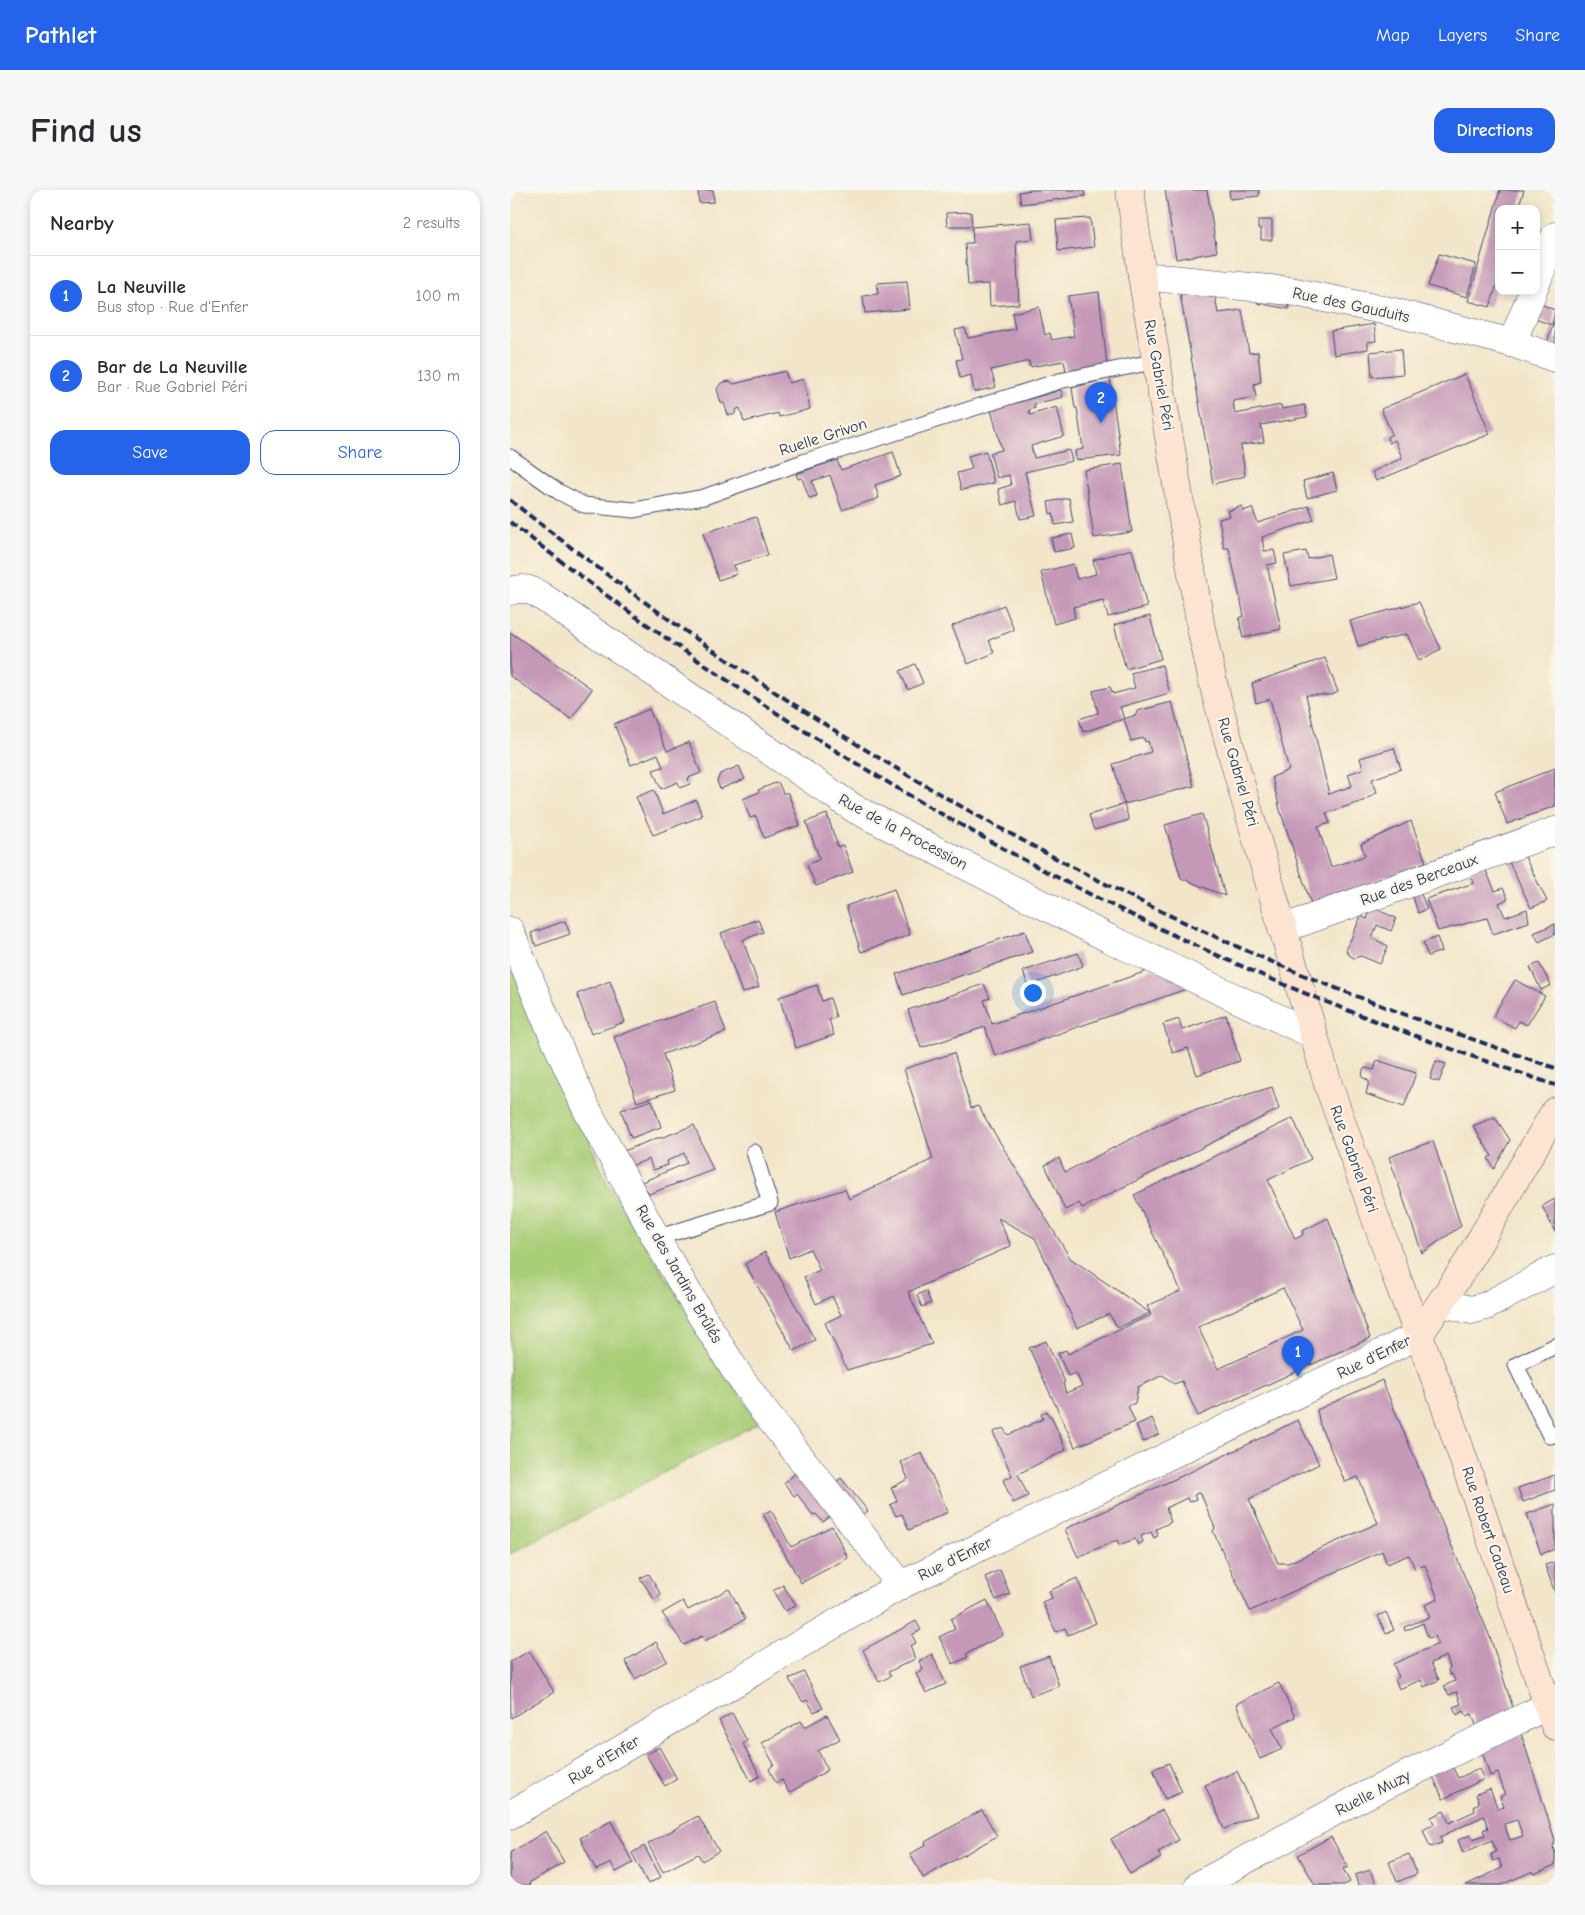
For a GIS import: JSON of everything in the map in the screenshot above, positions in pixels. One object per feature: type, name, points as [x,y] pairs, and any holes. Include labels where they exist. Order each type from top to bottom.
[{"type":"main road","name":"Rue Gabriel Péri","points":[[1130,190],[1142,276],[1158,362],[1201,628],[1216,695],[1312,1034],[1346,1140],[1419,1335]]},
{"type":"main road","points":[[1419,1335],[1442,1303],[1503,1203],[1555,1111]]},
{"type":"main road","name":"Rue Robert Cadeau","points":[[1419,1335],[1552,1716]]},
{"type":"street","points":[[1540,273],[1555,236]]},
{"type":"street","name":"Rue des Gauduits","points":[[1142,276],[1290,291],[1393,312],[1512,343],[1555,358]]},
{"type":"street","points":[[1512,343],[1531,295]]},
{"type":"street","name":"Rue de la Procession","points":[[515,589],[530,589],[542,596],[855,808],[1108,938],[1312,1034]]},
{"type":"street","name":"Rue des Berceaux","points":[[1282,929],[1555,831]]},
{"type":"street","name":"Rue des Jardins Brûlés","points":[[510,931],[545,1017],[582,1100],[656,1238],[735,1370],[763,1410],[901,1585]]},
{"type":"street","points":[[1442,1303],[1471,1310],[1486,1306],[1555,1268]]},
{"type":"street","name":"Rue d'Enfer","points":[[510,1815],[901,1585],[1419,1335]]},
{"type":"street","name":"Ruelle Muzy","points":[[1199,1885],[1352,1802],[1552,1716]]},
{"type":"lane","name":"Ruelle Grivon","points":[[510,457],[559,492],[584,505],[634,510],[704,497],[803,462],[1059,382],[1158,362]]},
{"type":"lane","points":[[656,1238],[770,1202],[754,1152]]},
{"type":"lane","points":[[1555,1346],[1516,1365],[1550,1436],[1555,1434]]},
{"type":"green space","points":[[510,955],[608,1185],[758,1423],[510,1554]]},
{"type":"building","points":[[698,190],[713,190],[714,202],[699,203]]},
{"type":"building","points":[[1031,190],[1084,190],[1085,196],[1021,204],[1019,192]]},
{"type":"building","points":[[1165,190],[1207,190],[1217,252],[1176,259]]},
{"type":"building","points":[[1229,190],[1259,190],[1259,196],[1230,199]]},
{"type":"building","points":[[1500,190],[1524,190],[1519,205],[1496,205]]},
{"type":"building","points":[[1495,207],[1495,290],[1490,307],[1468,301]]},
{"type":"building","points":[[971,212],[972,226],[947,226],[946,213]]},
{"type":"building","points":[[1090,218],[1094,247],[1058,251],[1056,220]]},
{"type":"building","points":[[1258,220],[1272,220],[1272,240],[1261,240],[1261,229],[1258,229]]},
{"type":"building","points":[[1031,222],[1033,239],[1016,241],[1019,304],[990,306],[989,284],[968,285],[965,243],[973,243],[972,227]]},
{"type":"building","points":[[1439,254],[1476,264],[1467,297],[1428,286]]},
{"type":"building","points":[[907,281],[910,309],[865,313],[863,296],[878,294],[877,283]]},
{"type":"building","points":[[1179,287],[1214,290],[1218,313],[1242,310],[1249,353],[1258,352],[1261,382],[1254,384],[1256,397],[1233,401],[1235,414],[1281,405],[1282,409],[1305,405],[1307,417],[1261,425],[1264,442],[1241,445],[1245,476],[1213,484]]},
{"type":"building","points":[[1099,292],[1107,366],[1067,376],[1064,361],[1030,367],[1029,361],[991,370],[996,387],[974,392],[971,375],[960,378],[956,360],[962,359],[955,330],[965,328],[968,338],[1015,329],[1012,313],[1039,307],[1045,335],[1050,333],[1052,340],[1074,336],[1068,296]]},
{"type":"building","points":[[1258,293],[1287,298],[1289,309],[1257,303]]},
{"type":"building","points":[[1541,304],[1555,310],[1552,325],[1535,319]]},
{"type":"building","points":[[1555,320],[1555,345],[1547,342]]},
{"type":"building","points":[[1374,324],[1376,341],[1368,342],[1368,349],[1334,355],[1331,331]]},
{"type":"building","points":[[1401,349],[1403,374],[1372,377],[1370,352]]},
{"type":"building","points":[[785,371],[789,383],[803,379],[810,409],[779,417],[778,413],[744,422],[740,408],[737,409],[734,415],[728,415],[724,403],[721,403],[717,389],[721,383],[729,381],[734,384]]},
{"type":"building","points":[[1465,374],[1490,434],[1376,481],[1372,472],[1402,458],[1395,440],[1389,443],[1387,437],[1392,434],[1381,409]]},
{"type":"building","points":[[1110,378],[1121,455],[1076,460],[1075,451],[1083,449],[1072,388]]},
{"type":"building","points":[[1061,390],[1063,397],[1034,404],[1035,408],[1029,410],[1030,415],[1057,407],[1064,436],[1031,446],[1034,458],[1069,450],[1072,461],[1025,472],[1036,516],[1020,519],[1016,501],[1002,505],[998,489],[1011,485],[1009,475],[997,478],[990,453],[1002,450],[991,410]]},
{"type":"building","points":[[986,451],[994,483],[961,490],[957,473],[972,469],[968,456]]},
{"type":"building","points":[[893,452],[901,476],[875,485],[879,498],[842,510],[830,475],[812,481],[817,496],[809,498],[802,478],[798,479],[796,474],[837,460],[841,470]]},
{"type":"building","points":[[1122,464],[1132,532],[1094,538],[1084,470]]},
{"type":"building","points":[[1333,473],[1337,490],[1307,498],[1303,481]]},
{"type":"building","points":[[1069,498],[1073,522],[1055,525],[1053,513],[1050,514],[1048,502]]},
{"type":"building","points":[[1242,506],[1243,511],[1252,508],[1258,523],[1309,506],[1314,520],[1262,537],[1264,551],[1274,550],[1277,563],[1267,565],[1281,629],[1243,638],[1239,618],[1244,616],[1229,548],[1224,548],[1219,519],[1230,516],[1228,511]]},
{"type":"building","points":[[756,517],[768,555],[734,565],[737,574],[718,580],[703,533]]},
{"type":"building","points":[[1072,534],[1075,548],[1054,552],[1051,538]]},
{"type":"building","points":[[1132,549],[1147,607],[1108,617],[1103,600],[1073,607],[1075,618],[1054,624],[1041,572],[1073,564],[1077,579],[1096,574],[1093,560]]},
{"type":"building","points":[[1306,551],[1308,559],[1329,554],[1334,578],[1291,586],[1284,555]]},
{"type":"building","points":[[1419,602],[1441,649],[1419,661],[1407,634],[1358,646],[1350,621]]},
{"type":"building","points":[[1004,605],[1014,630],[989,640],[994,653],[968,664],[952,626]]},
{"type":"building","points":[[1150,616],[1161,659],[1126,669],[1114,625]]},
{"type":"building","points":[[510,632],[592,689],[571,719],[510,676]]},
{"type":"building","points":[[1325,658],[1338,692],[1332,695],[1306,695],[1329,794],[1352,786],[1348,774],[1363,769],[1360,758],[1394,748],[1401,769],[1372,779],[1377,792],[1363,801],[1326,813],[1330,823],[1318,827],[1331,867],[1365,856],[1361,844],[1411,821],[1426,862],[1311,904],[1280,810],[1272,777],[1289,770],[1270,699],[1256,703],[1252,683]]},
{"type":"building","points":[[915,664],[923,683],[908,690],[900,671]]},
{"type":"building","points":[[1162,665],[1170,693],[1120,707],[1124,719],[1083,732],[1079,719],[1098,713],[1093,691],[1110,687],[1113,694],[1135,688],[1131,673]]},
{"type":"building","points":[[1172,702],[1194,786],[1124,804],[1113,764],[1151,752],[1148,741],[1145,742],[1144,738],[1131,741],[1124,719],[1136,715],[1137,711]]},
{"type":"building","points":[[649,709],[667,751],[689,742],[701,773],[688,778],[690,784],[680,788],[678,782],[661,789],[653,770],[663,767],[658,754],[631,765],[614,724]]},
{"type":"building","points":[[739,766],[745,779],[720,789],[717,781],[720,774]]},
{"type":"building","points":[[1555,768],[1555,806],[1507,824],[1495,792]]},
{"type":"building","points":[[778,782],[783,793],[788,793],[800,825],[764,838],[756,816],[750,818],[743,799],[759,792],[758,790]]},
{"type":"building","points":[[654,790],[663,814],[696,800],[702,816],[653,835],[636,797]]},
{"type":"building","points":[[1124,804],[1129,820],[1094,830],[1089,815]]},
{"type":"building","points":[[827,814],[838,847],[843,845],[853,872],[816,886],[807,865],[820,859],[806,822]]},
{"type":"building","points":[[1202,814],[1225,896],[1181,878],[1165,825]]},
{"type":"building","points":[[1523,853],[1547,901],[1531,908],[1507,858]]},
{"type":"building","points":[[1484,866],[1495,891],[1503,888],[1508,899],[1499,903],[1505,917],[1527,909],[1529,922],[1493,934],[1487,918],[1438,931],[1426,899],[1474,883],[1469,872]]},
{"type":"building","points":[[894,889],[910,935],[861,952],[846,906]]},
{"type":"building","points":[[1420,892],[1427,909],[1418,913],[1412,894]]},
{"type":"building","points":[[1371,907],[1396,918],[1391,931],[1377,925],[1372,938],[1388,946],[1380,964],[1361,956],[1354,958],[1346,950],[1361,916],[1367,919]]},
{"type":"building","points":[[758,919],[763,932],[743,940],[759,987],[742,993],[721,933]]},
{"type":"building","points":[[565,921],[570,934],[536,946],[531,933]]},
{"type":"building","points":[[1555,924],[1555,934],[1539,942],[1534,933]]},
{"type":"building","points":[[1025,931],[1032,952],[903,995],[896,974]]},
{"type":"building","points":[[1437,937],[1442,951],[1428,956],[1423,943]]},
{"type":"building","points":[[1078,953],[1083,966],[1028,986],[1023,971]]},
{"type":"building","points":[[1539,963],[1551,985],[1541,990],[1530,967]]},
{"type":"building","points":[[1153,969],[1192,987],[995,1056],[985,1027],[921,1048],[908,1010],[984,984],[990,998],[984,1000],[992,1024]]},
{"type":"building","points":[[1515,980],[1545,996],[1527,1025],[1519,1021],[1515,1028],[1493,1016]]},
{"type":"building","points":[[610,981],[625,1022],[591,1034],[577,994]]},
{"type":"building","points":[[817,985],[822,1001],[830,998],[836,1017],[829,1020],[834,1035],[796,1048],[779,997]]},
{"type":"building","points":[[715,1002],[726,1032],[663,1054],[675,1090],[637,1102],[614,1037]]},
{"type":"building","points":[[1226,1015],[1240,1061],[1197,1075],[1188,1048],[1173,1053],[1163,1024],[1179,1019],[1182,1030]]},
{"type":"building","points":[[954,1053],[971,1108],[978,1106],[1070,1258],[1150,1313],[1118,1328],[1109,1314],[1077,1328],[1035,1238],[998,1218],[1011,1246],[908,1292],[932,1344],[847,1370],[825,1323],[841,1315],[832,1296],[816,1304],[804,1277],[820,1270],[810,1249],[789,1258],[775,1212],[845,1189],[849,1199],[933,1159],[904,1069]]},
{"type":"building","points":[[1377,1060],[1416,1073],[1404,1107],[1366,1094],[1369,1081],[1362,1077],[1363,1070],[1365,1068],[1374,1070]]},
{"type":"building","points":[[1436,1061],[1446,1064],[1439,1082],[1430,1079]]},
{"type":"building","points":[[1272,1087],[1279,1109],[1082,1208],[1079,1203],[1065,1210],[1045,1165],[1059,1158],[1065,1172],[1177,1116]]},
{"type":"building","points":[[652,1100],[661,1127],[631,1138],[621,1110]]},
{"type":"building","points":[[1495,1117],[1510,1140],[1494,1169],[1488,1158],[1492,1156],[1473,1126]]},
{"type":"building","points":[[1293,1118],[1311,1159],[1268,1180],[1295,1239],[1303,1235],[1302,1231],[1328,1218],[1370,1338],[1198,1416],[1182,1381],[1174,1384],[1163,1375],[1138,1387],[1135,1403],[1128,1406],[1135,1422],[1075,1447],[1029,1348],[1046,1341],[1065,1382],[1063,1384],[1066,1393],[1082,1386],[1076,1373],[1068,1376],[1058,1353],[1066,1350],[1068,1354],[1151,1315],[1147,1306],[1181,1291],[1134,1195]],"holes":[[[1283,1288],[1303,1330],[1218,1369],[1198,1327]]]},
{"type":"building","points":[[694,1125],[713,1170],[649,1194],[642,1182],[687,1163],[684,1153],[667,1161],[668,1165],[653,1170],[649,1159],[631,1166],[624,1151]]},
{"type":"building","points":[[1433,1141],[1461,1226],[1422,1253],[1389,1157]]},
{"type":"building","points":[[1555,1199],[1555,1232],[1542,1206]]},
{"type":"building","points":[[765,1252],[815,1340],[794,1351],[745,1264]]},
{"type":"building","points":[[926,1291],[931,1303],[922,1307],[917,1295]]},
{"type":"building","points":[[1382,1380],[1490,1637],[1514,1711],[1477,1728],[1472,1714],[1467,1716],[1464,1711],[1457,1715],[1453,1707],[1461,1704],[1457,1692],[1449,1695],[1444,1686],[1455,1681],[1448,1670],[1450,1667],[1446,1656],[1431,1663],[1439,1680],[1424,1687],[1421,1680],[1399,1689],[1395,1679],[1399,1677],[1393,1664],[1438,1644],[1435,1636],[1428,1638],[1423,1623],[1405,1631],[1404,1627],[1430,1617],[1425,1605],[1438,1599],[1425,1565],[1415,1569],[1409,1555],[1387,1564],[1382,1551],[1250,1611],[1213,1531],[1215,1528],[1200,1492],[1194,1495],[1196,1499],[1189,1502],[1187,1498],[1166,1508],[1171,1522],[1156,1529],[1158,1536],[1154,1538],[1151,1532],[1141,1536],[1143,1542],[1138,1545],[1135,1539],[1119,1545],[1117,1540],[1078,1557],[1065,1529],[1298,1420],[1319,1464],[1249,1499],[1278,1563],[1288,1563],[1378,1523],[1358,1477],[1345,1482],[1320,1425],[1317,1410]]},
{"type":"building","points":[[1047,1411],[1066,1450],[1018,1474],[1028,1496],[1013,1503],[1003,1480],[1012,1476],[993,1432],[1003,1428],[1008,1435],[1043,1419],[1041,1414]]},
{"type":"building","points":[[1152,1418],[1159,1434],[1143,1442],[1136,1425]]},
{"type":"building","points":[[922,1453],[948,1512],[909,1530],[902,1514],[896,1516],[890,1505],[897,1501],[891,1488],[908,1479],[901,1462]]},
{"type":"building","points":[[798,1471],[832,1515],[823,1522],[816,1514],[813,1515],[797,1494],[794,1496],[784,1483]]},
{"type":"building","points":[[1555,1475],[1555,1490],[1523,1502],[1518,1488]]},
{"type":"building","points":[[841,1478],[868,1511],[858,1518],[833,1484]]},
{"type":"building","points":[[1555,1504],[1555,1549],[1541,1554],[1527,1514]]},
{"type":"building","points":[[771,1510],[791,1547],[832,1526],[848,1558],[801,1583],[763,1514]]},
{"type":"building","points":[[1555,1562],[1555,1593],[1545,1565]]},
{"type":"building","points":[[1000,1570],[1010,1594],[996,1600],[985,1577]]},
{"type":"building","points":[[649,1574],[661,1595],[654,1599],[640,1578]]},
{"type":"building","points":[[1077,1578],[1096,1623],[1068,1635],[1065,1628],[1056,1632],[1042,1602],[1052,1598],[1049,1591]]},
{"type":"building","points":[[783,1585],[796,1605],[785,1611],[773,1591]]},
{"type":"building","points":[[729,1589],[745,1619],[705,1641],[702,1636],[684,1645],[662,1613],[683,1601],[688,1610]]},
{"type":"building","points":[[987,1600],[1003,1635],[966,1654],[968,1657],[953,1664],[939,1637],[955,1629],[951,1619]]},
{"type":"building","points":[[1386,1612],[1394,1630],[1386,1634],[1378,1616]]},
{"type":"building","points":[[916,1621],[921,1630],[912,1635],[916,1643],[910,1646],[915,1659],[888,1672],[891,1676],[879,1682],[863,1650]]},
{"type":"building","points":[[656,1642],[667,1661],[635,1679],[625,1661]]},
{"type":"building","points":[[529,1651],[554,1692],[511,1718],[510,1662]]},
{"type":"building","points":[[932,1654],[946,1684],[926,1693],[916,1674],[923,1670],[919,1661]]},
{"type":"building","points":[[1049,1656],[1059,1686],[1031,1696],[1020,1666]]},
{"type":"building","points":[[804,1672],[823,1708],[814,1712],[807,1700],[803,1702],[789,1679]]},
{"type":"building","points":[[1279,1683],[1295,1717],[1272,1728],[1282,1749],[1260,1759],[1236,1704]]},
{"type":"building","points":[[732,1713],[747,1741],[743,1744],[760,1776],[751,1781],[719,1721]]},
{"type":"building","points":[[827,1715],[840,1739],[818,1751],[828,1770],[789,1793],[782,1780],[776,1783],[769,1769],[774,1764],[762,1743],[801,1721],[805,1727]]},
{"type":"building","points":[[1519,1727],[1555,1840],[1553,1847],[1555,1865],[1534,1874],[1533,1871],[1501,1885],[1466,1885],[1502,1868],[1499,1859],[1493,1861],[1491,1854],[1496,1852],[1492,1840],[1463,1853],[1458,1840],[1470,1835],[1473,1839],[1485,1835],[1483,1830],[1488,1828],[1484,1816],[1440,1837],[1442,1843],[1430,1847],[1423,1830],[1434,1824],[1431,1817],[1444,1811],[1449,1823],[1475,1811],[1474,1806],[1479,1803],[1476,1794],[1490,1789],[1498,1809],[1504,1807],[1500,1797],[1505,1794],[1498,1773],[1490,1776],[1480,1745]],"holes":[[[1517,1820],[1523,1836],[1510,1840],[1504,1824]]]},
{"type":"building","points":[[659,1747],[677,1779],[665,1786],[646,1755]]},
{"type":"building","points":[[1449,1760],[1458,1778],[1479,1769],[1484,1779],[1443,1799],[1430,1770]]},
{"type":"building","points":[[1169,1763],[1182,1792],[1165,1799],[1153,1769]]},
{"type":"building","points":[[1237,1771],[1257,1815],[1224,1829],[1205,1785]]},
{"type":"building","points":[[982,1810],[997,1836],[923,1878],[910,1854],[926,1845],[925,1842]]},
{"type":"building","points":[[1162,1810],[1179,1840],[1158,1852],[1161,1858],[1130,1874],[1111,1839]]},
{"type":"building","points":[[698,1816],[719,1851],[702,1861],[698,1854],[663,1872],[648,1844]]},
{"type":"building","points":[[611,1821],[633,1863],[616,1872],[611,1863],[596,1870],[580,1838]]},
{"type":"building","points":[[546,1831],[564,1862],[529,1883],[531,1885],[510,1885],[510,1853]]},
{"type":"building","points":[[1331,1837],[1348,1867],[1343,1869],[1350,1882],[1344,1885],[1315,1885],[1298,1855]]},
{"type":"building","points":[[644,1846],[661,1877],[648,1884],[632,1853]]},
{"type":"building","points":[[1409,1854],[1417,1874],[1397,1882],[1389,1862]]},
{"type":"building","points":[[1370,1870],[1377,1885],[1358,1885],[1355,1875]]},
{"type":"railway","points":[[510,500],[601,570],[694,637],[789,701],[887,763],[987,821],[1088,875],[1191,926],[1296,972],[1360,998],[1555,1068]]},
{"type":"railway","points":[[510,522],[602,592],[695,659],[792,723],[890,784],[990,841],[1092,895],[1196,946],[1302,992],[1365,1017],[1555,1085]]},
{"type":"place","name":"Bar de La Neuville","points":[[1101,423]]},
{"type":"place","name":"La Neuville","points":[[1298,1377]]}]
